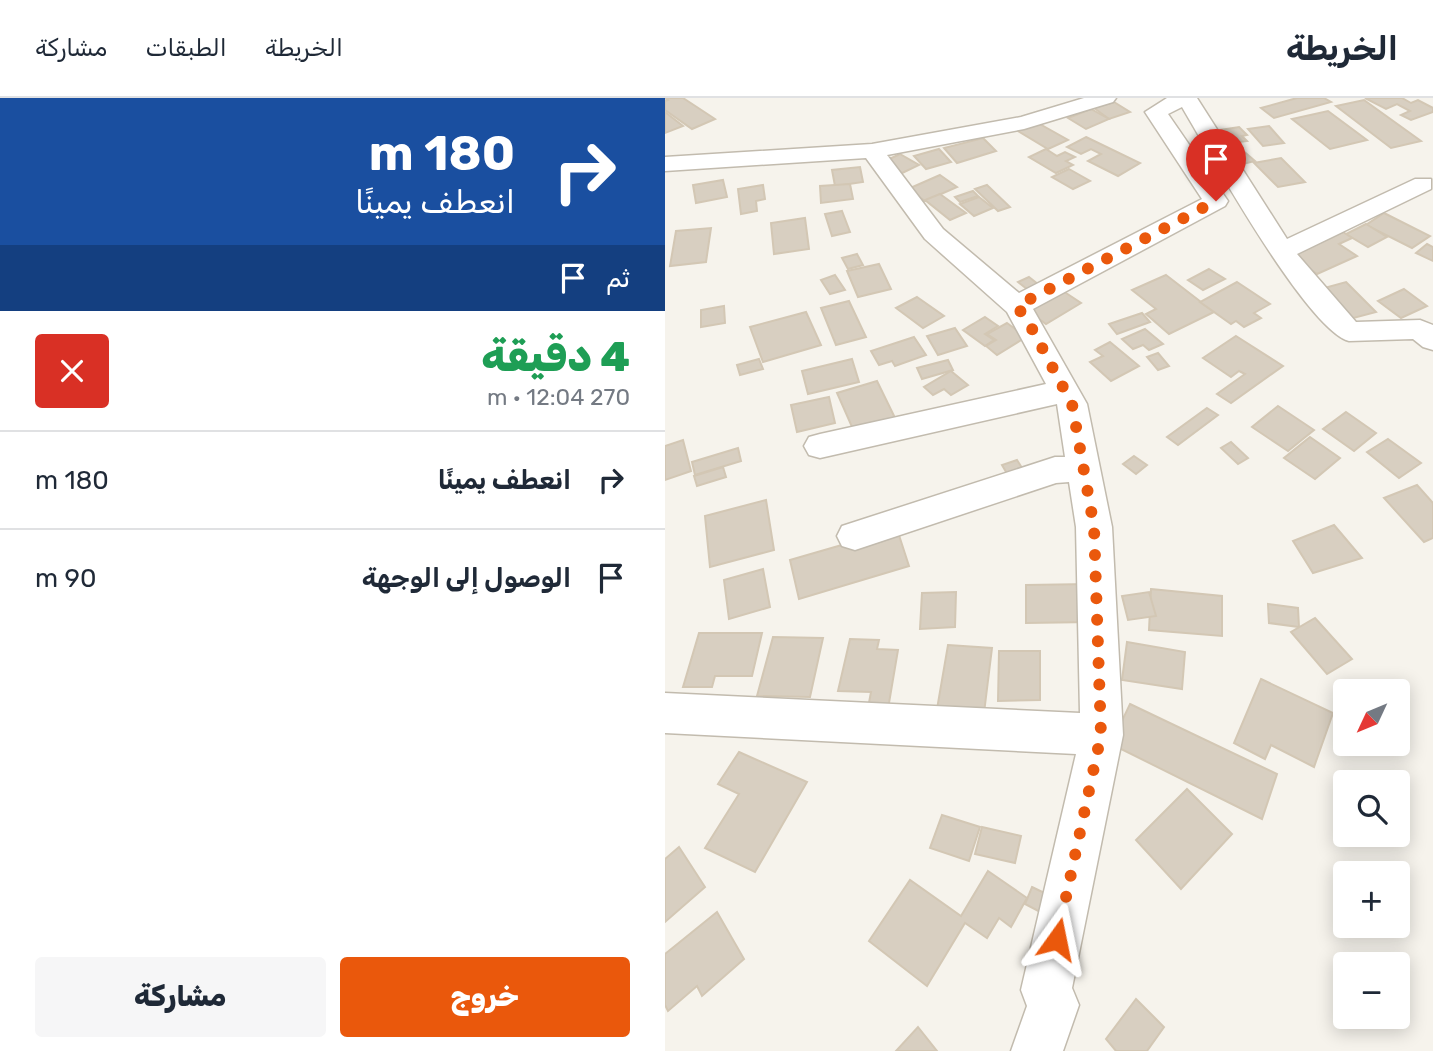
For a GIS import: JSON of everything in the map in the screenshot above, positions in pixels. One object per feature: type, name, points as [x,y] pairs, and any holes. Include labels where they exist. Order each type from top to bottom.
[{"type":"street","points":[[665,164],[871,151],[1024,123],[1106,98]]},
{"type":"street","points":[[1017,306],[1216,201],[1156,112],[1185,98],[1282,251],[1324,307],[1349,332],[1420,329],[1433,340]]},
{"type":"street","points":[[871,151],[934,234],[1017,306],[1072,404],[1094,527],[1101,735],[1046,990],[1052,1005],[1037,1051]]},
{"type":"street","points":[[1282,251],[1423,184]]},
{"type":"street","points":[[820,446],[1065,391]]},
{"type":"street","points":[[855,536],[1055,470],[1083,468]]},
{"type":"street","points":[[665,713],[1101,735]]},
{"type":"building","points":[[665,98],[683,98],[715,119],[692,129],[665,110],[665,101],[668,100]]},
{"type":"building","points":[[1297,98],[1324,98],[1331,102],[1274,118],[1261,108]]},
{"type":"building","points":[[1365,98],[1402,98],[1411,103],[1418,100],[1433,108],[1433,112],[1411,120],[1401,115],[1410,111],[1397,104],[1386,109]]},
{"type":"building","points":[[1364,100],[1421,141],[1391,148],[1336,106]]},
{"type":"building","points":[[1114,102],[1130,112],[1109,119],[1094,108]]},
{"type":"building","points":[[1091,109],[1109,119],[1086,129],[1068,118]]},
{"type":"building","points":[[1328,111],[1367,140],[1330,149],[1292,119]]},
{"type":"building","points":[[665,112],[683,126],[665,133]]},
{"type":"building","points":[[1038,123],[1068,140],[1048,149],[1018,131]]},
{"type":"building","points":[[1269,126],[1284,143],[1263,146],[1248,129]]},
{"type":"building","points":[[1239,127],[1247,135],[1242,136],[1247,141],[1231,143],[1220,130]]},
{"type":"building","points":[[1086,137],[1140,163],[1118,176],[1088,161],[1101,154],[1091,149],[1081,154],[1067,147]]},
{"type":"building","points":[[983,138],[996,151],[957,163],[944,148]]},
{"type":"building","points":[[939,149],[951,162],[926,169],[914,156]]},
{"type":"building","points":[[1046,149],[1057,156],[1065,152],[1075,157],[1066,161],[1073,165],[1056,173],[1029,157]]},
{"type":"building","points":[[1241,149],[1255,161],[1243,164],[1229,153]]},
{"type":"building","points":[[900,154],[919,165],[900,174],[881,163]]},
{"type":"building","points":[[1281,158],[1305,182],[1278,187],[1254,163]]},
{"type":"building","points":[[860,167],[863,182],[835,186],[832,170]]},
{"type":"building","points":[[1069,169],[1090,181],[1073,189],[1052,177]]},
{"type":"building","points":[[940,175],[957,187],[925,201],[908,189]]},
{"type":"building","points":[[723,180],[727,197],[696,203],[693,185]]},
{"type":"building","points":[[850,184],[853,199],[821,203],[820,186]]},
{"type":"building","points":[[763,185],[765,199],[756,201],[757,211],[741,214],[738,189]]},
{"type":"building","points":[[987,185],[1010,207],[998,211],[975,189]]},
{"type":"building","points":[[973,191],[978,196],[960,202],[955,197]]},
{"type":"building","points":[[940,194],[966,213],[950,220],[925,200]]},
{"type":"building","points":[[979,197],[993,208],[974,216],[960,204]]},
{"type":"building","points":[[842,211],[850,232],[832,236],[825,214]]},
{"type":"building","points":[[1384,213],[1430,236],[1412,248],[1366,225]]},
{"type":"building","points":[[805,218],[809,249],[774,254],[771,223]]},
{"type":"building","points":[[1366,224],[1387,237],[1368,247],[1346,234]]},
{"type":"building","points":[[711,228],[706,262],[670,266],[676,231]]},
{"type":"building","points":[[1343,232],[1352,238],[1339,244],[1357,256],[1317,274],[1291,256]]},
{"type":"building","points":[[1427,244],[1433,247],[1433,261],[1416,253]]},
{"type":"building","points":[[857,254],[863,265],[848,269],[842,258]]},
{"type":"building","points":[[879,264],[891,289],[858,297],[847,271]]},
{"type":"building","points":[[1209,269],[1225,279],[1203,290],[1188,280]]},
{"type":"building","points":[[835,275],[845,290],[830,294],[821,280]]},
{"type":"building","points":[[1166,275],[1214,312],[1169,334],[1146,314],[1156,309],[1132,290]]},
{"type":"building","points":[[1029,277],[1043,288],[1032,293],[1018,282]]},
{"type":"building","points":[[1237,282],[1270,304],[1254,313],[1261,318],[1244,327],[1236,321],[1231,324],[1200,302]]},
{"type":"building","points":[[1346,282],[1376,312],[1346,320],[1317,290]]},
{"type":"building","points":[[1404,289],[1427,306],[1401,318],[1378,301]]},
{"type":"building","points":[[1063,291],[1081,303],[1046,324],[1028,311]]},
{"type":"building","points":[[917,297],[944,316],[923,328],[896,308]]},
{"type":"building","points":[[849,301],[866,337],[836,345],[821,308]]},
{"type":"building","points":[[724,306],[725,323],[701,327],[701,310]]},
{"type":"building","points":[[806,312],[821,345],[763,362],[750,327]]},
{"type":"building","points":[[1142,313],[1150,322],[1117,334],[1109,324]]},
{"type":"building","points":[[985,317],[998,326],[985,334],[994,340],[985,346],[963,330]]},
{"type":"building","points":[[1007,323],[1026,337],[997,355],[986,346],[996,340],[987,334]]},
{"type":"building","points":[[955,328],[967,346],[938,355],[927,336]]},
{"type":"building","points":[[1145,329],[1163,344],[1149,350],[1143,345],[1133,349],[1122,339]]},
{"type":"building","points":[[1236,336],[1283,366],[1231,403],[1217,394],[1245,374],[1239,371],[1231,377],[1203,358]]},
{"type":"building","points":[[914,337],[926,355],[895,366],[892,361],[879,365],[871,351]]},
{"type":"building","points":[[1110,342],[1139,366],[1111,381],[1090,362],[1103,356],[1095,350]]},
{"type":"building","points":[[1158,353],[1169,366],[1158,370],[1147,357]]},
{"type":"building","points":[[759,359],[763,369],[740,375],[737,365]]},
{"type":"building","points":[[852,359],[859,382],[808,394],[802,371]]},
{"type":"building","points":[[948,360],[953,370],[922,379],[917,368]]},
{"type":"building","points":[[951,371],[968,385],[951,395],[944,389],[933,395],[924,387]]},
{"type":"building","points":[[877,381],[897,422],[856,436],[837,393]]},
{"type":"building","points":[[829,397],[835,423],[797,432],[791,405]]},
{"type":"building","points":[[1278,406],[1314,430],[1288,451],[1252,427]]},
{"type":"building","points":[[1207,408],[1218,415],[1178,445],[1167,437]]},
{"type":"building","points":[[1346,412],[1376,433],[1354,451],[1323,429]]},
{"type":"building","points":[[1310,437],[1340,458],[1315,479],[1284,458]]},
{"type":"building","points":[[1388,439],[1421,463],[1399,478],[1367,452]]},
{"type":"building","points":[[683,440],[691,471],[665,480],[665,446]]},
{"type":"building","points":[[1231,442],[1248,458],[1238,464],[1221,448]]},
{"type":"building","points":[[738,448],[741,461],[695,475],[692,462]]},
{"type":"building","points":[[1134,456],[1147,465],[1136,474],[1123,464]]},
{"type":"building","points":[[1017,460],[1024,471],[1009,477],[1002,465]]},
{"type":"building","points":[[723,467],[726,477],[697,486],[694,476]]},
{"type":"building","points":[[1417,485],[1433,503],[1433,538],[1424,542],[1384,498]]},
{"type":"building","points":[[766,500],[774,550],[710,567],[705,516]]},
{"type":"building","points":[[1334,525],[1362,558],[1313,573],[1293,541]]},
{"type":"building","points":[[897,529],[909,566],[799,599],[790,560]]},
{"type":"building","points":[[763,569],[770,607],[729,619],[724,580]]},
{"type":"building","points":[[1089,584],[1091,622],[1026,623],[1026,585]]},
{"type":"building","points":[[1151,589],[1222,596],[1222,636],[1149,630]]},
{"type":"building","points":[[956,592],[955,627],[920,629],[922,593]]},
{"type":"building","points":[[1149,592],[1156,616],[1128,620],[1122,596]]},
{"type":"building","points":[[1268,604],[1298,608],[1299,627],[1269,623]]},
{"type":"building","points":[[1315,618],[1352,659],[1327,674],[1291,632]]},
{"type":"building","points":[[699,633],[762,633],[752,676],[715,676],[712,687],[683,687]]},
{"type":"building","points":[[773,637],[823,638],[810,697],[757,696]]},
{"type":"building","points":[[850,639],[879,640],[877,649],[898,650],[888,709],[868,708],[871,692],[838,691]]},
{"type":"building","points":[[1127,642],[1185,652],[1182,689],[1122,680]]},
{"type":"building","points":[[948,645],[992,648],[984,713],[937,709]]},
{"type":"building","points":[[999,651],[1040,651],[1040,700],[998,701]]},
{"type":"building","points":[[1261,679],[1333,713],[1314,767],[1271,745],[1265,759],[1234,743]]},
{"type":"building","points":[[1130,704],[1277,774],[1262,819],[1111,744]]},
{"type":"building","points":[[739,752],[807,782],[755,872],[705,848],[739,794],[718,784]]},
{"type":"building","points":[[1187,789],[1232,834],[1181,889],[1136,840]]},
{"type":"building","points":[[942,815],[980,827],[969,861],[930,848]]},
{"type":"building","points":[[982,827],[1021,836],[1015,863],[975,854]]},
{"type":"building","points":[[679,847],[705,887],[665,922],[665,859]]},
{"type":"building","points":[[988,871],[1027,898],[1011,927],[999,918],[987,938],[965,923],[927,986],[869,941],[910,880],[961,916]]},
{"type":"building","points":[[1032,887],[1055,898],[1048,916],[1025,904]]},
{"type":"building","points":[[717,912],[744,959],[702,996],[697,986],[668,1011],[665,1005],[665,954]]},
{"type":"building","points":[[1136,999],[1164,1027],[1147,1051],[1116,1051],[1106,1039]]},
{"type":"building","points":[[918,1027],[937,1051],[896,1051]]},
{"type":"route","points":[[1057,939],[1101,735],[1094,527],[1072,404],[1017,306],[1216,201]]}]
